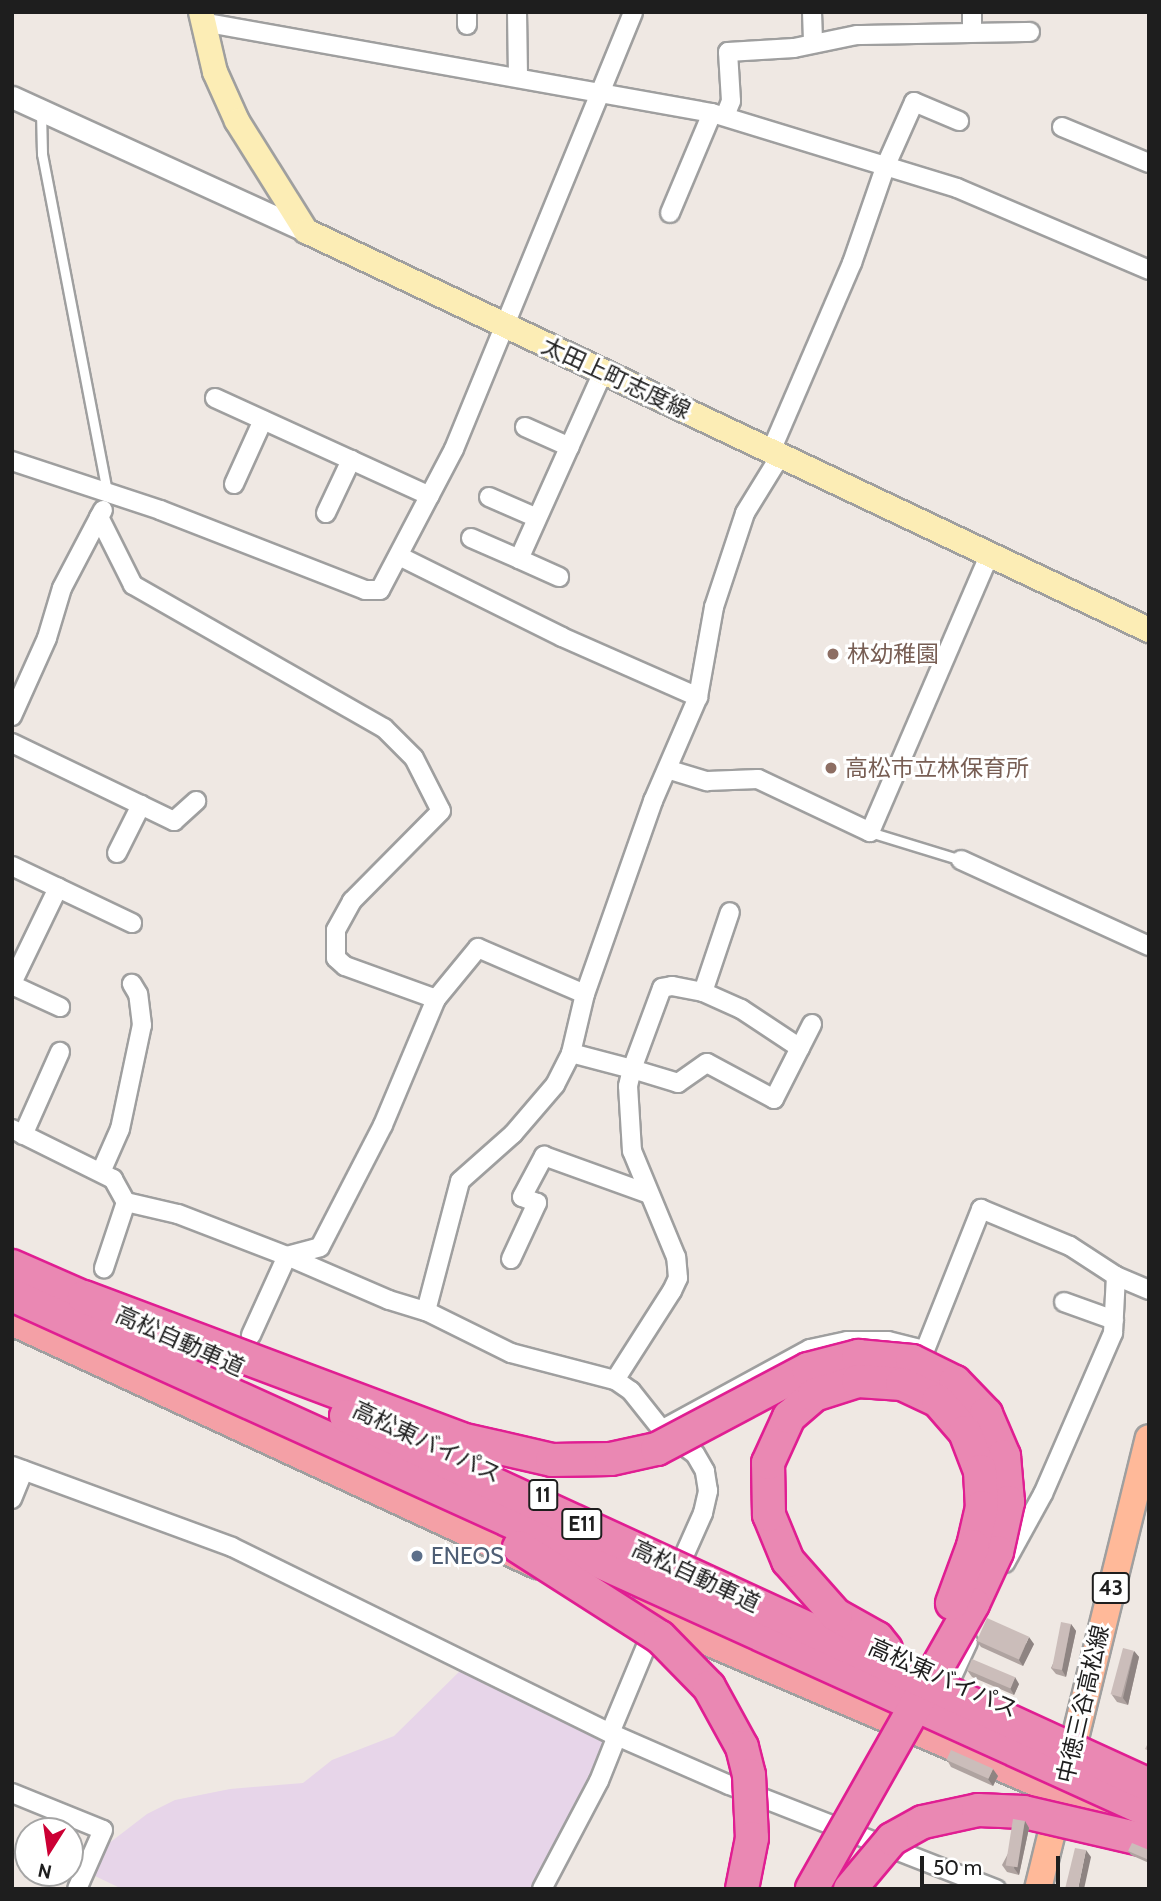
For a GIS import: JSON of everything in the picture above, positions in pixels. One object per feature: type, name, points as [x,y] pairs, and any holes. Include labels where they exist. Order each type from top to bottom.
[{"type":"highway","name":"高松東バイパス","points":[[12,1250],[682,1560],[1149,1770]]},
{"type":"highway","name":"高松自動車道","points":[[12,1266],[1149,1786]]},
{"type":"highway","name":"高松自動車道","points":[[12,1295],[1149,1811]]},
{"type":"highway","points":[[84,1297],[461,1439],[552,1460],[611,1459],[657,1449],[808,1369],[858,1356],[912,1361],[955,1382],[986,1414],[1004,1456],[1008,1502],[997,1552],[973,1604],[813,1889]]},
{"type":"highway","points":[[12,1321],[657,1620],[1149,1830]]},
{"type":"highway","points":[[793,1889],[955,1597],[982,1507],[980,1471],[965,1432],[938,1401],[902,1384],[858,1381],[814,1395],[789,1417],[768,1464],[769,1516],[788,1561],[836,1615],[877,1638],[903,1672]]},
{"type":"highway","points":[[445,1491],[471,1522],[554,1566],[660,1637],[709,1687],[742,1747],[749,1775],[752,1838],[742,1889]]},
{"type":"highway","points":[[850,1889],[892,1839],[923,1822],[978,1811],[1024,1812],[1149,1841]]},
{"type":"main road","points":[[201,17],[215,72],[237,121],[306,231]]},
{"type":"main road","name":"太田上町志度線","points":[[306,231],[1149,631]]},
{"type":"main road","name":"中徳三谷高松線","points":[[1038,1889],[1149,1438]]},
{"type":"street","points":[[517,12],[518,76]]},
{"type":"street","points":[[812,12],[813,43]]},
{"type":"street","points":[[972,12],[972,32]]},
{"type":"street","points":[[12,461],[109,494],[365,590],[380,590],[430,496],[506,327],[600,95],[629,13]]},
{"type":"street","points":[[201,17],[593,89],[600,95],[718,115],[957,188],[1149,270]]},
{"type":"street","points":[[670,213],[718,115],[731,101],[729,52],[813,43],[857,34],[1030,32]]},
{"type":"street","points":[[12,97],[306,231]]},
{"type":"street","points":[[426,1311],[460,1181],[513,1134],[543,1100],[571,1053],[585,994],[653,801],[670,770],[698,697],[721,584],[745,513],[775,453],[852,263],[886,165],[914,102],[959,121]]},
{"type":"street","points":[[1062,127],[1149,163]]},
{"type":"street","points":[[519,559],[603,372]]},
{"type":"street","points":[[215,398],[430,496]]},
{"type":"street","points":[[234,484],[263,420]]},
{"type":"street","points":[[525,427],[570,447]]},
{"type":"street","points":[[326,513],[351,460]]},
{"type":"street","points":[[12,716],[47,638],[62,588],[109,494]]},
{"type":"street","points":[[489,497],[537,518]]},
{"type":"street","points":[[99,517],[132,585],[384,728],[414,758],[441,811],[352,901],[336,930],[336,958],[345,966],[436,999]]},
{"type":"street","points":[[471,538],[559,577]]},
{"type":"street","points":[[670,770],[707,781],[758,779],[870,832],[990,554]]},
{"type":"street","points":[[399,556],[562,637],[698,697]]},
{"type":"street","points":[[12,743],[174,821],[196,801]]},
{"type":"street","points":[[117,853],[141,805]]},
{"type":"street","points":[[961,860],[1149,946]]},
{"type":"street","points":[[12,866],[132,923]]},
{"type":"street","points":[[58,888],[12,984],[60,1007]]},
{"type":"street","points":[[703,992],[730,912]]},
{"type":"street","points":[[287,1256],[320,1247],[383,1125],[436,999],[478,948],[585,994]]},
{"type":"street","points":[[101,1172],[120,1129],[142,1025],[138,994],[132,984]]},
{"type":"street","points":[[615,1380],[678,1278],[676,1257],[647,1193],[632,1151],[628,1086],[662,988],[703,992],[741,1009],[800,1048]]},
{"type":"street","points":[[571,1053],[678,1083],[707,1062],[775,1098],[812,1024]]},
{"type":"street","points":[[60,1052],[18,1132],[61,1157],[113,1179],[126,1202],[178,1214],[287,1256],[388,1300],[426,1311],[511,1353],[615,1380],[631,1391],[662,1430],[695,1454],[705,1471],[708,1491],[613,1734],[599,1781],[542,1889]]},
{"type":"street","points":[[511,1259],[537,1203],[522,1197],[544,1156],[647,1193]]},
{"type":"street","points":[[104,1268],[126,1202]]},
{"type":"street","points":[[925,1350],[981,1209],[1070,1246],[1116,1276],[1149,1290]]},
{"type":"street","points":[[251,1335],[287,1256]]},
{"type":"street","points":[[950,1681],[1013,1546],[1043,1494],[1114,1320],[1116,1276]]},
{"type":"street","points":[[1064,1302],[1114,1320]]},
{"type":"street","points":[[662,1430],[810,1349],[848,1341],[888,1340],[925,1350],[951,1363],[981,1390],[1009,1438],[1017,1470],[1013,1546]]},
{"type":"street","points":[[12,1499],[18,1468],[232,1547],[613,1734],[996,1889]]},
{"type":"street","points":[[12,1793],[103,1829],[78,1889]]},
{"type":"street","points":[[861,1889],[881,1843]]},
{"type":"lane","points":[[41,110],[42,154],[109,494]]},
{"type":"lane","points":[[870,832],[961,860]]},
{"type":"shaded area","points":[[465,1666],[607,1739],[605,1756],[537,1889],[122,1889],[93,1875],[108,1844],[147,1814],[175,1800],[230,1789],[303,1783],[332,1760],[394,1736]]},
{"type":"building","points":[[987,1618],[1029,1637],[1019,1660],[977,1641]]},
{"type":"building","points":[[1061,1622],[1071,1624],[1062,1670],[1052,1668]]},
{"type":"building","points":[[1123,1648],[1134,1651],[1121,1697],[1111,1694]]},
{"type":"building","points":[[972,1659],[1015,1677],[1011,1688],[967,1670]]},
{"type":"building","points":[[951,1750],[993,1769],[989,1779],[947,1760]]},
{"type":"building","points":[[1013,1819],[1025,1821],[1017,1867],[1006,1865]]},
{"type":"building","points":[[1132,1843],[1149,1850],[1149,1860],[1128,1851]]},
{"type":"building","points":[[1075,1848],[1086,1850],[1078,1889],[1065,1889]]},
{"type":"place","name":"林幼稚園","points":[[833,654]]},
{"type":"place","name":"高松市立林保育所","points":[[831,768]]},
{"type":"place","name":"ENEOS","points":[[417,1556]]}]
